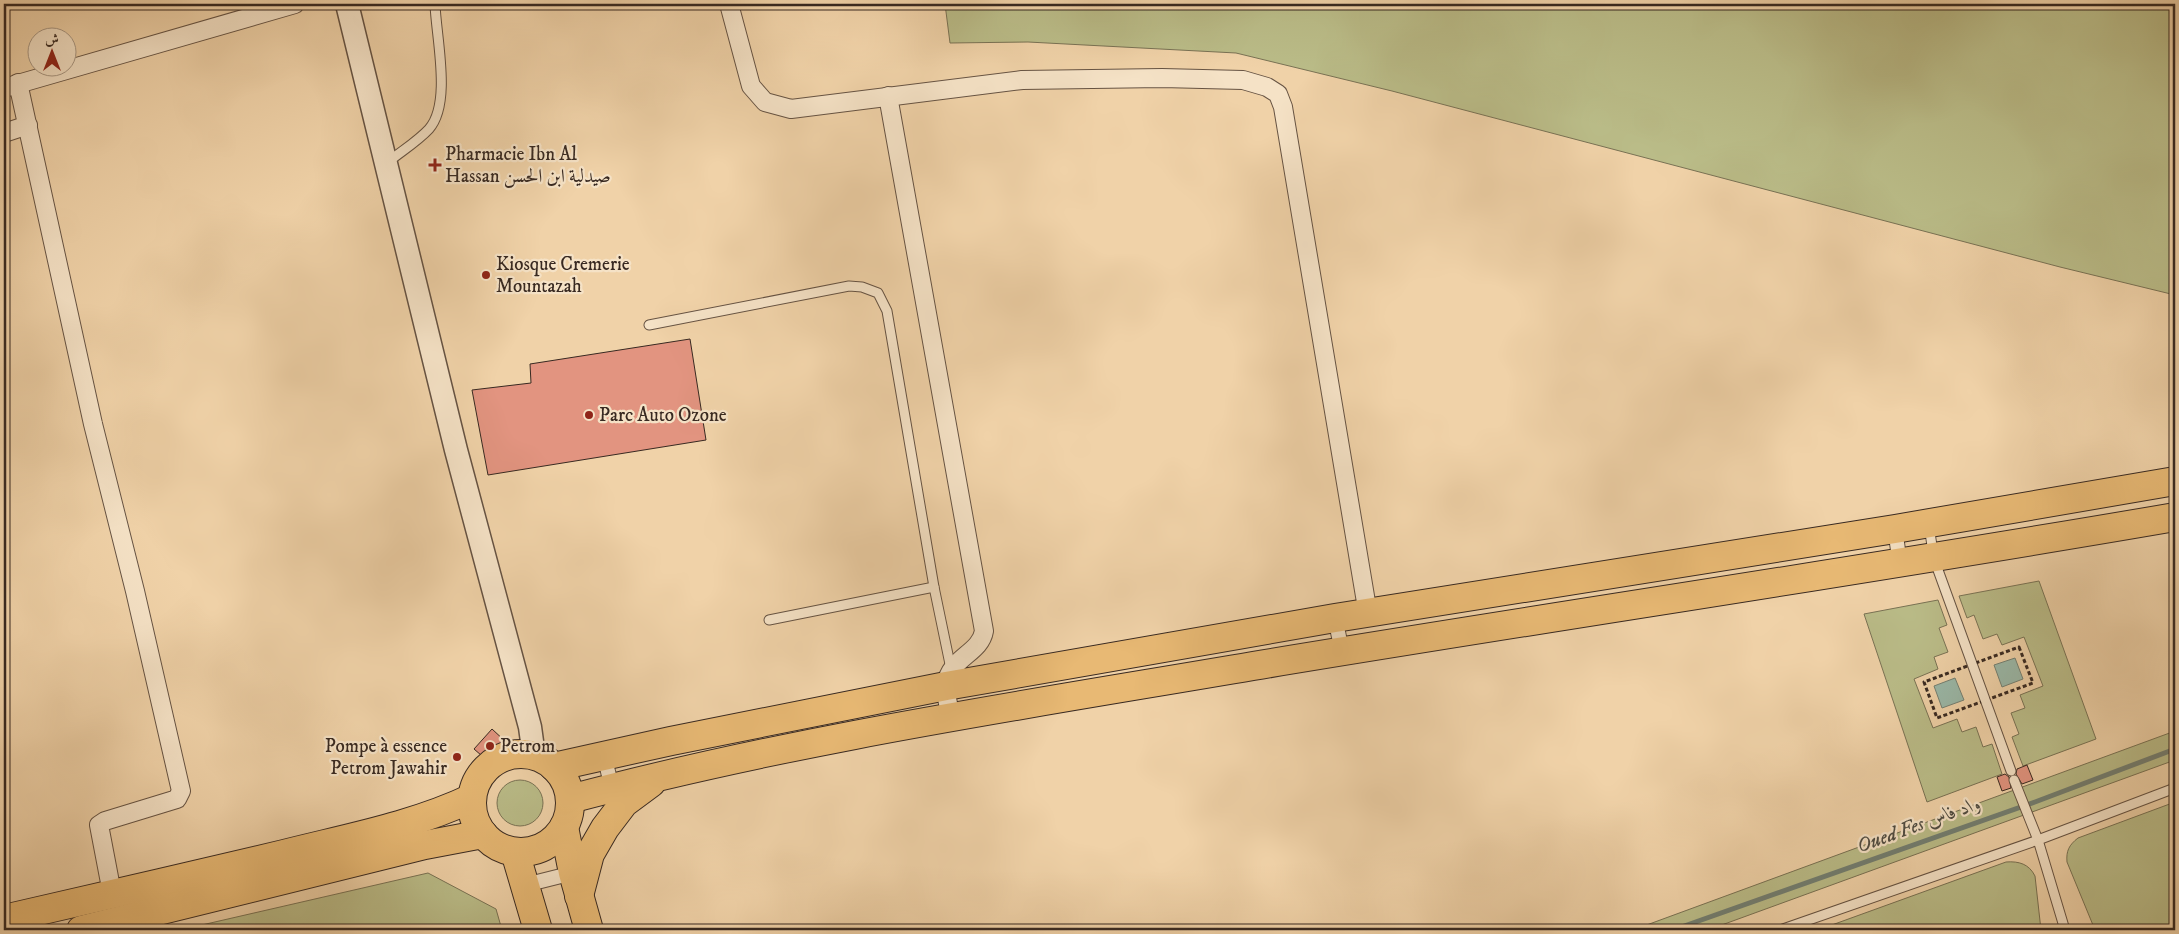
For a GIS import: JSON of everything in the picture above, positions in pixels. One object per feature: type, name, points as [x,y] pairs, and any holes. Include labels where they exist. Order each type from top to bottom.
[{"type":"main road","points":[[544,762],[565,782],[570,799],[569,814],[564,827],[558,835],[543,847],[524,852],[503,849],[492,843],[476,823],[472,811],[472,798],[480,776],[499,760],[516,755],[544,762],[604,755],[948,678],[1368,614],[1895,529],[2175,480]]},
{"type":"main road","points":[[570,799],[662,776],[951,717],[1342,651],[1934,559],[2175,518]]},
{"type":"main road","points":[[1414,606],[1425,638]]},
{"type":"main road","points":[[576,884],[605,828],[624,803],[662,776]]},
{"type":"main road","points":[[4,919],[256,860],[418,819],[444,812],[472,798]]},
{"type":"main road","points":[[564,827],[576,884],[589,930]]},
{"type":"main road","points":[[81,930],[424,845],[483,834]]},
{"type":"main road","points":[[515,852],[538,930]]},
{"type":"street","points":[[112,893],[98,828],[99,825],[105,820],[177,799],[181,791],[135,591],[93,424],[28,125],[11,85],[295,4]]},
{"type":"street","points":[[347,4],[456,450],[530,727],[544,762]]},
{"type":"street","points":[[729,4],[751,86],[765,102],[791,109],[1022,80],[1152,78],[1243,80],[1267,86],[1278,94],[1283,107],[1368,614]]},
{"type":"street","points":[[888,96],[984,631],[983,638],[979,644],[948,678],[951,717]]},
{"type":"street","points":[[4,133],[28,125]]},
{"type":"street","points":[[1895,529],[1900,564]]},
{"type":"street","points":[[1335,618],[1342,651]]},
{"type":"street","points":[[604,755],[612,788]]},
{"type":"street","points":[[418,819],[424,845]]},
{"type":"street","points":[[525,885],[576,884]]},
{"type":"lane","points":[[386,163],[429,129],[438,115],[440,64],[435,4]]},
{"type":"lane","points":[[649,325],[849,286],[862,287],[878,293],[887,311],[948,678]]},
{"type":"lane","points":[[1929,523],[1934,559],[2038,840],[2065,930]]},
{"type":"lane","points":[[769,620],[934,587]]},
{"type":"lane","points":[[1780,930],[2038,840],[2175,788]]},
{"type":"green space","points":[[945,4],[2175,4],[2175,295],[2060,267],[1392,91],[1236,53],[1028,42],[950,43]]},
{"type":"green space","points":[[2039,581],[2096,739],[2023,766],[2012,737],[2019,734],[2011,713],[2025,708],[2020,695],[2043,686],[2024,637],[2002,645],[1997,634],[1983,639],[1974,615],[1967,618],[1959,596]]},
{"type":"green space","points":[[1938,600],[1947,625],[1939,628],[1948,652],[1934,657],[1938,669],[1914,679],[1933,728],[1957,719],[1962,732],[1976,727],[1983,747],[1992,744],[2002,774],[1927,802],[1864,614]]},
{"type":"green space","points":[[2175,731],[2175,760],[1708,930],[1633,930]]},
{"type":"green space","points":[[525,780],[537,786],[542,794],[542,812],[537,820],[529,825],[515,826],[503,820],[498,812],[497,798],[503,786],[511,781]]},
{"type":"green space","points":[[2175,802],[2175,930],[2095,930],[2067,862],[2070,846],[2078,838]]},
{"type":"green space","points":[[2006,862],[2023,864],[2033,872],[2041,930],[1818,930]]},
{"type":"green space","points":[[428,873],[496,909],[502,930],[180,930]]},
{"type":"shaded area","points":[[2015,658],[2023,679],[2002,687],[1994,665]]},
{"type":"shaded area","points":[[1955,678],[1964,700],[1942,708],[1934,686]]},
{"type":"building","name":"Parc Auto Ozone","points":[[690,339],[706,440],[488,475],[472,390],[531,383],[530,364]]},
{"type":"building","name":"Petrom","points":[[492,729],[506,742],[489,762],[474,749]]},
{"type":"building","points":[[2027,765],[2033,780],[2022,784],[2016,774],[2017,769]]},
{"type":"building","points":[[2005,774],[2009,777],[2011,788],[2002,791],[1997,777]]},
{"type":"waterway","name":"Oued Fes واد فاس","points":[[1673,930],[2035,802],[2175,749]]},
{"type":"place","name":"Pharmacie Ibn Al Hassan صيدلية ابن الحسن","points":[[435,165]]},
{"type":"place","name":"Kiosque Cremerie Mountazah","points":[[486,275]]},
{"type":"place","name":"Parc Auto Ozone","points":[[589,415]]},
{"type":"place","name":"Petrom","points":[[490,746]]},
{"type":"place","name":"Pompe à essence Petrom Jawahir","points":[[457,757]]}]
